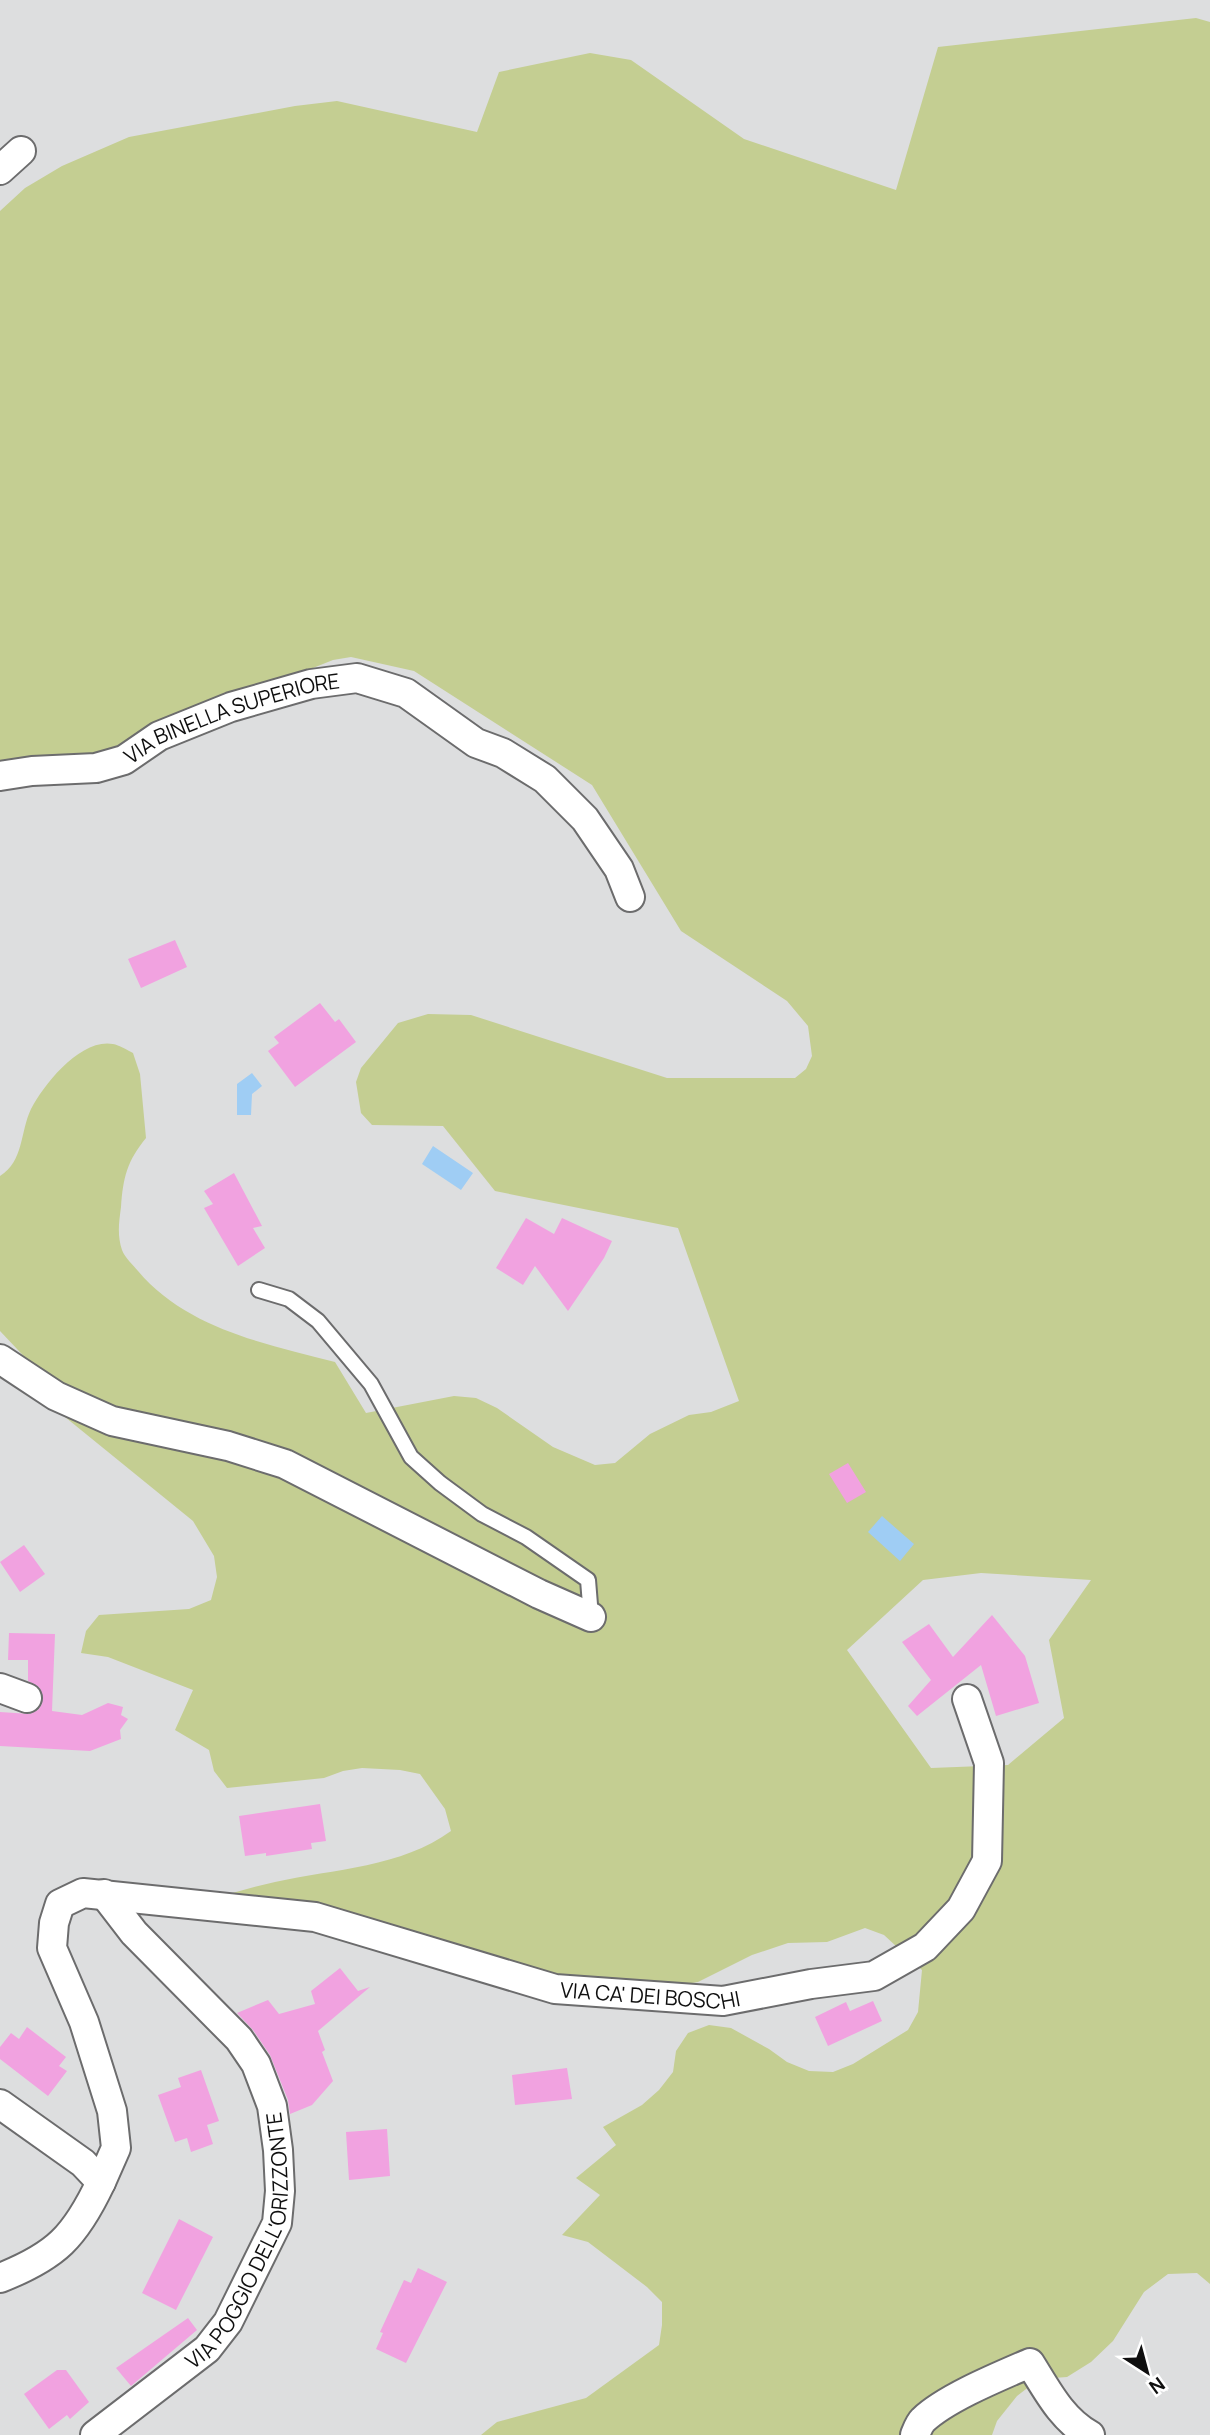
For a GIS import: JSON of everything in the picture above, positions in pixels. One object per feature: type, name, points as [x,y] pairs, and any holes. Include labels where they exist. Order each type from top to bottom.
[{"type":"street","points":[[0,170],[21,151]]},
{"type":"street","name":"VIA BINELLA SUPERIORE","points":[[0,776],[32,771],[96,768],[124,760],[159,736],[231,707],[311,684],[357,678],[406,693],[476,743],[503,753],[545,779],[585,819],[619,869],[630,897]]},
{"type":"street","points":[[0,1359],[56,1396],[112,1421],[228,1446],[285,1464],[539,1594],[591,1617]]},
{"type":"street","points":[[0,1688],[27,1698]]},
{"type":"street","name":"VIA CA' DEI BOSCHI","points":[[104,1894],[139,1900],[315,1917],[555,1989],[723,2001],[811,1984],[874,1976],[925,1947],[961,1909],[987,1861],[989,1763],[967,1699]]},
{"type":"street","points":[[0,2278],[34,2264],[64,2241],[87,2211],[116,2148],[112,2111],[84,2022],[52,1948],[54,1923],[60,1904],[83,1893],[104,1894]]},
{"type":"street","name":"VIA POGGIO DELL'ORIZZONTE","points":[[95,2435],[207,2349],[228,2322],[277,2223],[280,2191],[272,2106],[256,2064],[239,2039],[134,1933],[104,1894]]},
{"type":"street","points":[[0,2105],[83,2163],[102,2182]]},
{"type":"street","points":[[915,2435],[921,2421],[950,2402],[1030,2363],[1055,2403],[1076,2427],[1090,2435]]},
{"type":"lane","points":[[259,1290],[289,1299],[318,1321],[371,1384],[411,1457],[440,1483],[482,1514],[526,1536],[588,1580],[591,1617]]},
{"type":"green space","points":[[1196,18],[1210,22],[1210,2284],[1197,2273],[1168,2274],[1144,2292],[1113,2341],[1091,2362],[1067,2377],[1039,2379],[1017,2396],[997,2421],[992,2435],[481,2435],[497,2422],[586,2398],[659,2345],[662,2302],[647,2287],[588,2242],[562,2235],[600,2195],[576,2178],[616,2145],[603,2127],[642,2105],[659,2090],[673,2072],[676,2051],[688,2033],[709,2025],[731,2028],[787,2062],[809,2071],[833,2072],[853,2064],[908,2030],[918,2012],[922,1970],[884,1935],[865,1928],[827,1942],[788,1943],[752,1955],[698,1982],[680,1985],[616,1985],[517,1967],[409,1935],[326,1904],[218,1897],[275,1882],[389,1860],[411,1852],[451,1831],[445,1809],[420,1774],[400,1770],[362,1768],[324,1778],[227,1788],[214,1771],[209,1750],[175,1730],[193,1690],[108,1657],[81,1653],[86,1631],[99,1615],[189,1609],[211,1600],[217,1577],[214,1556],[193,1521],[49,1404],[35,1368],[0,1331],[0,1176],[13,1162],[31,1109],[54,1076],[76,1055],[89,1048],[101,1044],[120,1046],[133,1053],[140,1074],[146,1138],[134,1154],[125,1178],[119,1239],[127,1259],[158,1291],[204,1321],[229,1332],[335,1362],[366,1413],[454,1396],[476,1398],[497,1408],[553,1447],[595,1465],[615,1463],[650,1434],[689,1415],[711,1412],[739,1401],[678,1228],[495,1191],[443,1126],[372,1125],[361,1113],[356,1082],[361,1068],[398,1023],[428,1014],[471,1015],[667,1078],[795,1078],[806,1069],[812,1056],[808,1026],[787,1001],[681,931],[592,785],[414,671],[351,657],[333,660],[103,752],[0,770],[0,211],[25,188],[62,166],[129,137],[295,106],[337,101],[477,132],[499,72],[590,53],[631,60],[744,139],[896,190],[938,47]],"holes":[[[981,1573],[1091,1580],[1049,1640],[1064,1718],[1008,1765],[931,1768],[847,1650],[923,1580]]]},
{"type":"water","points":[[252,1073],[262,1086],[252,1094],[251,1115],[237,1115],[237,1084]]},
{"type":"water","points":[[433,1146],[473,1173],[461,1190],[422,1164]]},
{"type":"water","points":[[882,1516],[914,1544],[900,1561],[868,1532]]},
{"type":"building","points":[[175,940],[187,967],[141,988],[128,959]]},
{"type":"building","points":[[320,1003],[335,1022],[339,1019],[356,1042],[295,1087],[268,1051],[279,1043],[274,1037]]},
{"type":"building","points":[[234,1173],[262,1226],[253,1228],[265,1248],[238,1266],[204,1208],[213,1204],[204,1191]]},
{"type":"building","points":[[526,1218],[554,1234],[562,1218],[612,1241],[604,1258],[568,1311],[535,1266],[523,1285],[496,1268]]},
{"type":"building","points":[[848,1463],[866,1492],[847,1503],[829,1474]]},
{"type":"building","points":[[24,1545],[45,1574],[20,1592],[0,1562]]},
{"type":"building","points":[[992,1615],[1025,1656],[1039,1703],[996,1716],[981,1665],[917,1716],[908,1706],[931,1680],[902,1642],[929,1624],[953,1657]]},
{"type":"building","points":[[9,1633],[55,1634],[52,1711],[82,1715],[108,1703],[123,1707],[121,1715],[128,1719],[120,1730],[121,1739],[90,1751],[0,1746],[0,1712],[30,1714],[38,1710],[43,1696],[39,1687],[28,1681],[28,1660],[8,1660]]},
{"type":"building","points":[[320,1804],[326,1841],[311,1843],[312,1849],[266,1856],[266,1853],[245,1856],[239,1816]]},
{"type":"building","points":[[340,1968],[358,1991],[370,1987],[318,2031],[325,2050],[322,2052],[333,2081],[312,2105],[290,2114],[288,2100],[270,2055],[237,2013],[268,2000],[279,2014],[315,2004],[311,1991]]},
{"type":"building","points":[[873,2001],[882,2021],[828,2046],[815,2017],[846,2002],[850,2011]]},
{"type":"building","points":[[27,2027],[66,2057],[59,2066],[67,2071],[48,2096],[0,2059],[0,2047],[11,2033],[19,2039]]},
{"type":"building","points":[[567,2068],[572,2099],[515,2105],[512,2075]]},
{"type":"building","points":[[201,2070],[219,2121],[207,2125],[213,2144],[191,2152],[187,2138],[175,2142],[158,2095],[181,2087],[178,2078]]},
{"type":"building","points":[[387,2129],[390,2176],[349,2180],[346,2132]]},
{"type":"building","points":[[179,2219],[213,2237],[176,2310],[142,2293]]},
{"type":"building","points":[[418,2268],[447,2282],[406,2363],[376,2349],[383,2333],[380,2332],[404,2280],[411,2283]]},
{"type":"building","points":[[188,2318],[197,2330],[131,2386],[116,2368]]},
{"type":"building","points":[[57,2370],[66,2370],[89,2402],[70,2419],[67,2415],[49,2429],[24,2394]]}]
